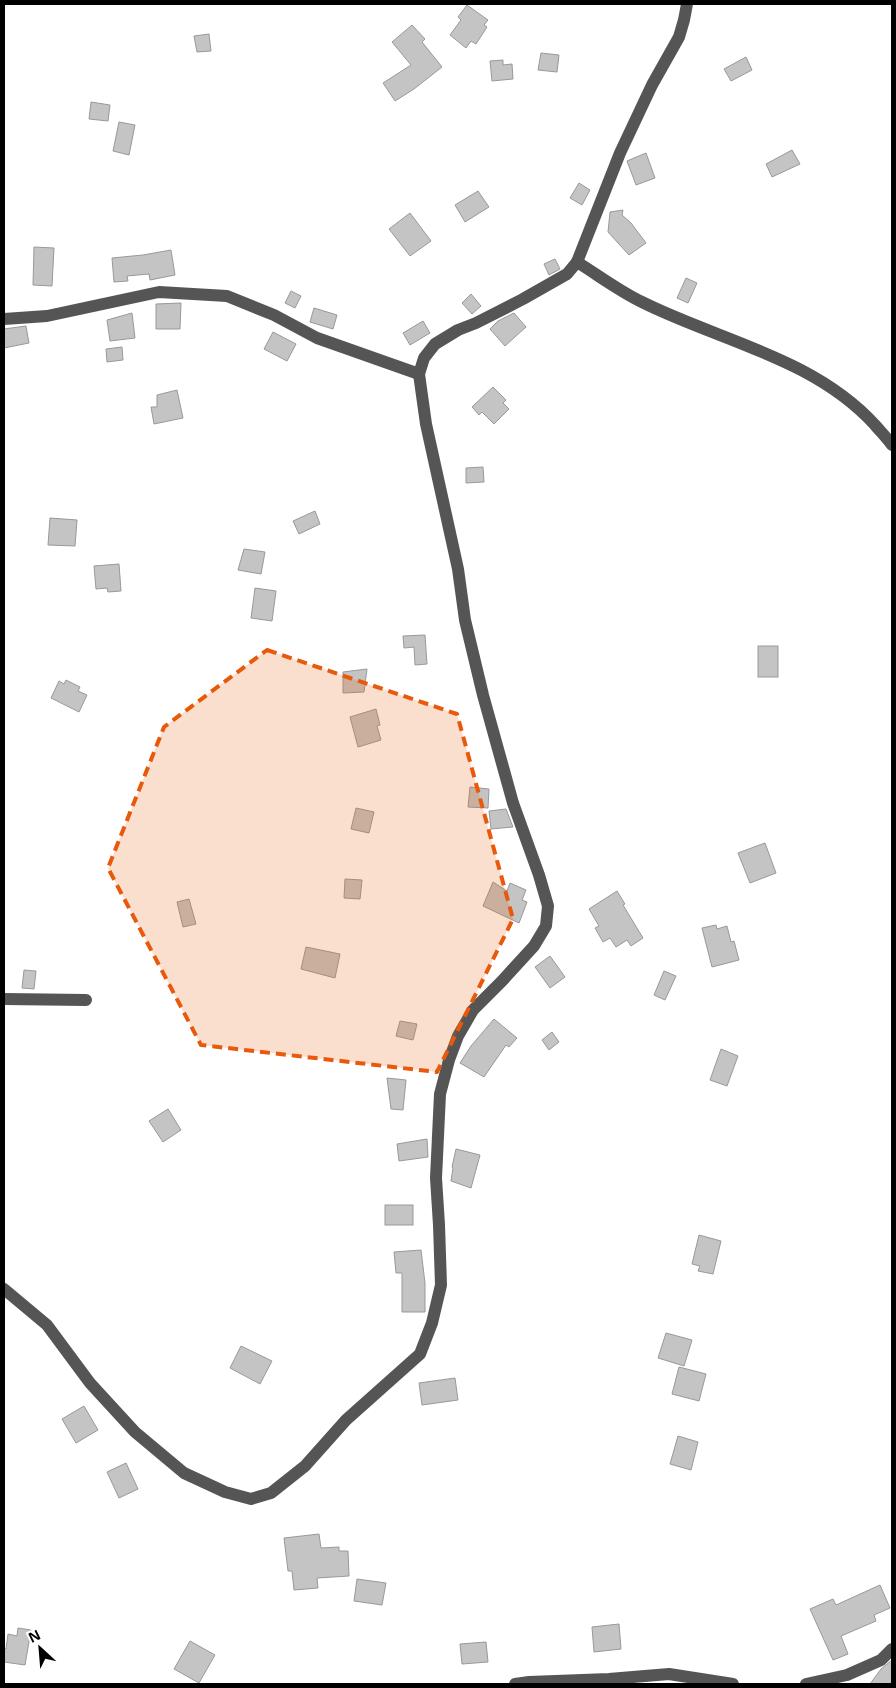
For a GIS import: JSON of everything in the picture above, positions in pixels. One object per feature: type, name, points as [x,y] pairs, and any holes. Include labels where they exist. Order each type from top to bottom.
[{"type":"street","points":[[4,1288],[47,1325],[90,1383],[135,1432],[184,1473],[225,1492],[251,1499],[271,1494],[305,1466],[346,1420],[420,1354],[432,1323],[440,1285],[436,1178],[440,1094],[449,1060],[458,1036],[473,1010],[534,946],[546,926],[548,906],[513,803],[483,695],[465,620],[458,569],[428,434],[419,374],[424,358],[435,344],[458,330],[499,311],[567,274],[577,262],[620,153],[652,85],[679,37],[687,4]]},
{"type":"street","points":[[577,262],[641,302],[742,343],[812,376],[837,391],[865,414],[892,445]]},
{"type":"street","points":[[4,319],[47,316],[159,292],[227,296],[274,315],[317,338],[419,374]]},
{"type":"street","points":[[4,999],[86,1000]]},
{"type":"street","points":[[806,1684],[847,1675],[881,1660],[892,1649]]},
{"type":"street","points":[[515,1684],[669,1674],[733,1684]]},
{"type":"highlighted area","points":[[267,650],[457,714],[513,919],[437,1072],[201,1045],[108,868],[164,727]]},
{"type":"building","points":[[467,5],[488,20],[484,25],[487,27],[476,44],[471,41],[466,48],[450,35],[461,20],[458,17]]},
{"type":"building","points":[[412,25],[425,39],[422,42],[442,67],[395,101],[383,83],[411,65],[392,42]]},
{"type":"building","points":[[209,34],[211,51],[197,52],[194,36]]},
{"type":"building","points":[[541,53],[559,55],[557,72],[538,70]]},
{"type":"building","points":[[746,57],[752,70],[731,81],[724,69]]},
{"type":"building","points":[[503,60],[503,65],[512,64],[513,79],[492,81],[490,61]]},
{"type":"building","points":[[91,102],[110,105],[108,121],[89,119]]},
{"type":"building","points":[[119,122],[135,125],[129,155],[113,151]]},
{"type":"building","points":[[792,150],[800,164],[772,177],[766,164]]},
{"type":"building","points":[[646,153],[655,178],[636,185],[627,161]]},
{"type":"building","points":[[579,183],[590,190],[582,205],[570,198]]},
{"type":"building","points":[[478,191],[489,207],[465,222],[455,205]]},
{"type":"building","points":[[623,210],[622,215],[631,223],[646,243],[629,255],[608,232],[610,212]]},
{"type":"building","points":[[410,213],[431,241],[410,256],[389,229]]},
{"type":"building","points":[[34,247],[54,248],[52,286],[33,285]]},
{"type":"building","points":[[171,250],[175,275],[150,280],[149,274],[127,276],[128,281],[114,282],[112,258]]},
{"type":"building","points":[[555,259],[560,269],[549,275],[544,264]]},
{"type":"building","points":[[686,278],[697,283],[688,303],[677,298]]},
{"type":"building","points":[[291,291],[301,296],[295,308],[285,303]]},
{"type":"building","points":[[471,294],[481,306],[472,314],[462,303]]},
{"type":"building","points":[[181,303],[180,329],[156,329],[156,304]]},
{"type":"building","points":[[314,308],[337,315],[333,329],[310,322]]},
{"type":"building","points":[[132,313],[135,338],[110,341],[107,320]]},
{"type":"building","points":[[514,313],[526,327],[505,346],[490,329],[498,321]]},
{"type":"building","points":[[423,321],[430,333],[410,345],[403,333]]},
{"type":"building","points":[[26,326],[29,343],[4,348],[4,329]]},
{"type":"building","points":[[273,332],[296,344],[287,361],[264,349]]},
{"type":"building","points":[[122,347],[123,360],[107,362],[106,349]]},
{"type":"building","points":[[493,387],[506,400],[503,403],[509,409],[494,424],[482,412],[479,415],[472,407]]},
{"type":"building","points":[[177,390],[183,418],[154,424],[151,407],[157,407],[157,395]]},
{"type":"building","points":[[483,467],[484,482],[466,483],[466,468]]},
{"type":"building","points":[[315,511],[320,524],[299,534],[293,521]]},
{"type":"building","points":[[50,518],[77,520],[75,546],[48,545]]},
{"type":"building","points":[[244,549],[265,552],[261,574],[238,570]]},
{"type":"building","points":[[119,564],[121,591],[108,592],[107,588],[96,589],[94,566]]},
{"type":"building","points":[[255,588],[276,591],[272,621],[251,618]]},
{"type":"building","points":[[425,635],[427,664],[415,665],[414,647],[404,648],[403,636]]},
{"type":"building","points":[[758,646],[778,646],[778,677],[758,677]]},
{"type":"building","points":[[367,669],[364,692],[343,693],[343,672]]},
{"type":"building","points":[[66,680],[80,687],[78,691],[87,695],[79,712],[51,698],[59,681],[64,684]]},
{"type":"building","points":[[376,709],[380,725],[377,726],[381,740],[358,747],[350,717]]},
{"type":"building","points":[[470,787],[489,789],[488,808],[468,807]]},
{"type":"building","points":[[356,808],[374,812],[369,833],[351,829]]},
{"type":"building","points":[[506,809],[513,827],[491,829],[489,811]]},
{"type":"building","points":[[765,843],[776,873],[750,883],[738,853]]},
{"type":"building","points":[[345,879],[362,880],[360,899],[344,898]]},
{"type":"building","points":[[493,882],[507,891],[510,883],[526,890],[522,900],[527,902],[519,923],[483,906]]},
{"type":"building","points":[[617,891],[625,904],[623,905],[643,938],[631,946],[627,940],[616,947],[610,938],[603,942],[595,928],[599,926],[589,909]]},
{"type":"building","points":[[189,899],[196,924],[183,927],[177,902]]},
{"type":"building","points":[[716,925],[717,929],[727,926],[731,942],[734,941],[739,960],[712,967],[702,928]]},
{"type":"building","points":[[306,947],[340,954],[335,978],[301,969]]},
{"type":"building","points":[[550,956],[565,977],[550,988],[535,967]]},
{"type":"building","points":[[24,970],[36,971],[34,989],[22,988]]},
{"type":"building","points":[[664,971],[676,976],[665,1000],[654,995]]},
{"type":"building","points":[[494,1019],[517,1038],[509,1047],[506,1045],[484,1077],[460,1063],[471,1046]]},
{"type":"building","points":[[400,1021],[417,1024],[413,1040],[396,1036]]},
{"type":"building","points":[[552,1032],[559,1042],[549,1050],[542,1040]]},
{"type":"building","points":[[721,1049],[738,1056],[727,1086],[710,1080]]},
{"type":"building","points":[[387,1078],[406,1080],[403,1110],[391,1109]]},
{"type":"building","points":[[168,1109],[181,1130],[163,1142],[149,1121]]},
{"type":"building","points":[[427,1139],[428,1157],[399,1161],[397,1144]]},
{"type":"building","points":[[456,1149],[480,1155],[471,1188],[451,1181]]},
{"type":"building","points":[[385,1205],[413,1205],[413,1225],[385,1225]]},
{"type":"building","points":[[699,1235],[721,1241],[713,1274],[698,1271],[700,1266],[692,1264]]},
{"type":"building","points":[[421,1250],[425,1283],[425,1312],[402,1312],[402,1273],[396,1273],[394,1252]]},
{"type":"building","points":[[666,1333],[692,1340],[684,1366],[658,1358]]},
{"type":"building","points":[[241,1346],[272,1361],[260,1384],[230,1368]]},
{"type":"building","points":[[679,1367],[706,1374],[699,1401],[672,1394]]},
{"type":"building","points":[[455,1378],[458,1400],[422,1405],[419,1383]]},
{"type":"building","points":[[84,1406],[98,1430],[76,1443],[62,1419]]},
{"type":"building","points":[[678,1436],[698,1442],[691,1470],[670,1464]]},
{"type":"building","points":[[126,1463],[138,1489],[119,1498],[107,1472]]},
{"type":"building","points":[[319,1534],[321,1548],[339,1547],[339,1551],[348,1551],[349,1576],[317,1578],[318,1588],[294,1590],[292,1571],[288,1571],[284,1538]]},
{"type":"building","points":[[357,1579],[386,1583],[382,1605],[354,1601]]},
{"type":"building","points":[[880,1585],[890,1608],[874,1615],[876,1621],[841,1636],[848,1654],[833,1660],[810,1609],[833,1599],[836,1605]]},
{"type":"building","points":[[619,1624],[621,1649],[594,1652],[592,1627]]},
{"type":"building","points":[[18,1628],[31,1630],[25,1665],[4,1662],[4,1648],[6,1649],[8,1634],[17,1636]]},
{"type":"building","points":[[190,1641],[215,1655],[199,1683],[174,1669]]},
{"type":"building","points":[[486,1642],[488,1662],[462,1664],[460,1644]]},
{"type":"building","points":[[892,1660],[892,1684],[870,1684],[881,1669]]}]
